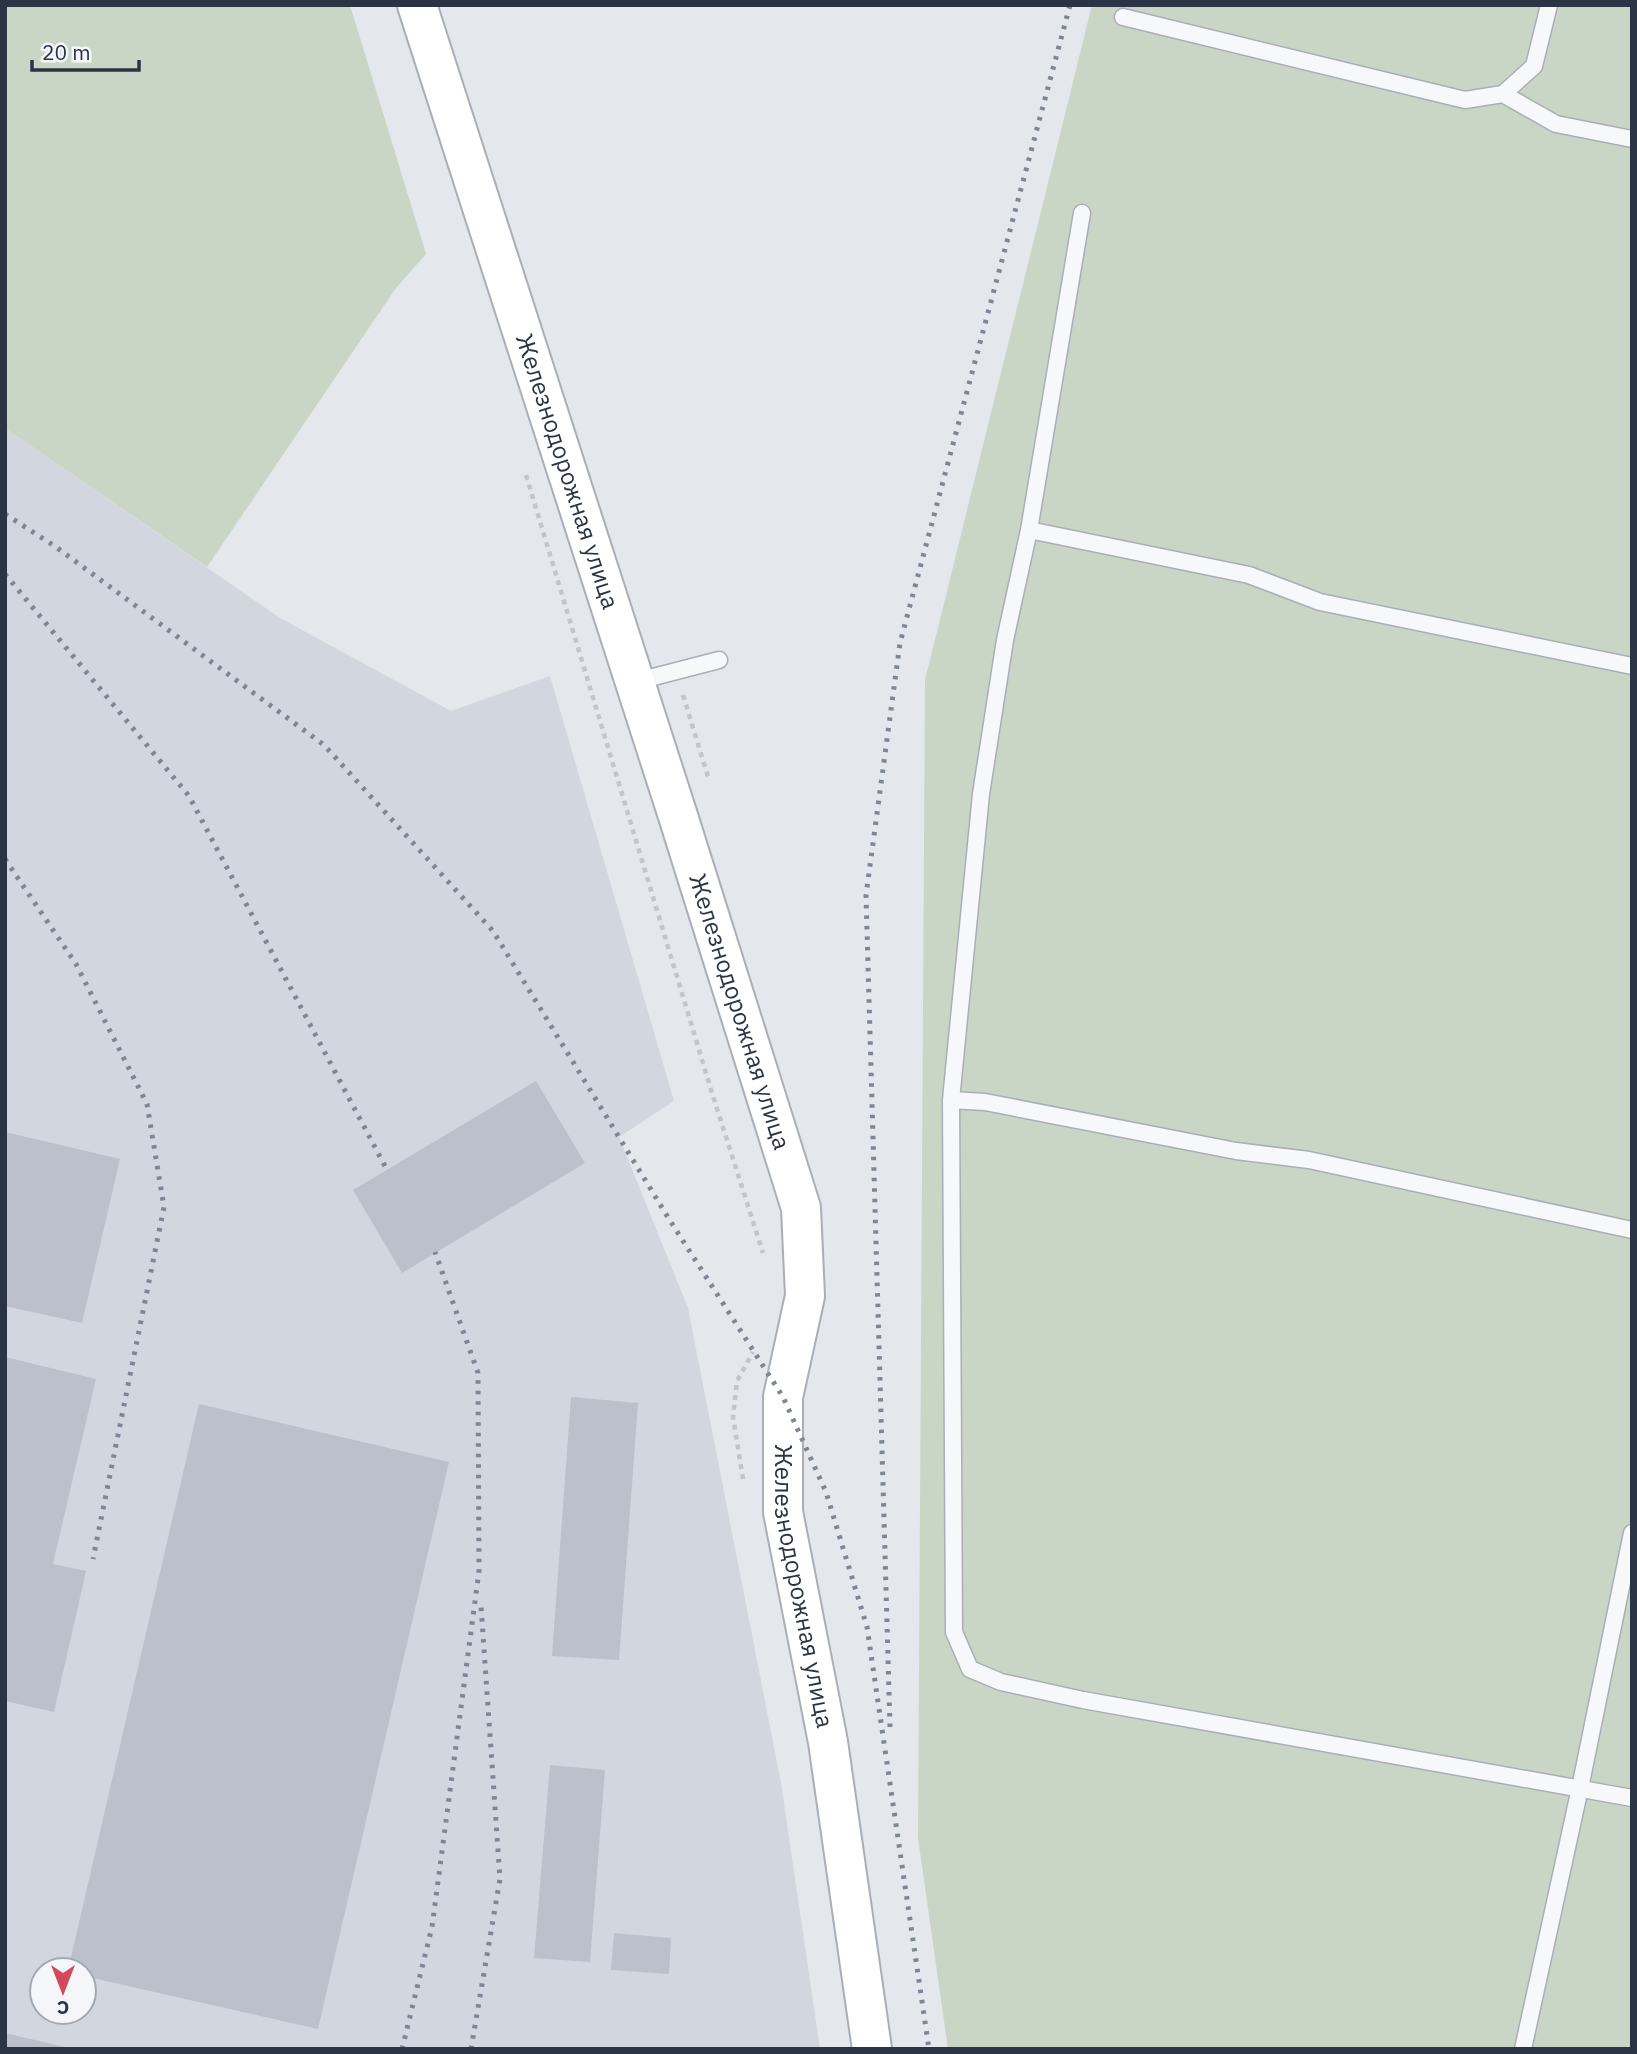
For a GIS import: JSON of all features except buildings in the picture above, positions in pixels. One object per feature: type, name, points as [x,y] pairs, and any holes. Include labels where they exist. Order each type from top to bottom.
[{"type":"street","name":"Железнодорожная улица","points":[[417,5],[801,1208],[805,1296],[783,1397],[783,1512],[828,1742],[872,2049]]},
{"type":"lane","points":[[1123,17],[1465,100],[1503,94],[1534,66],[1549,5]]},
{"type":"lane","points":[[1503,94],[1556,124],[1632,139]]},
{"type":"lane","points":[[1082,213],[1029,530],[1005,640],[981,794],[951,1100],[954,1632],[970,1669],[1002,1682],[1083,1700],[1632,1798]]},
{"type":"lane","points":[[1029,530],[1249,575],[1320,602],[1632,666]]},
{"type":"lane","points":[[634,682],[719,660]]},
{"type":"lane","points":[[951,1100],[985,1102],[1236,1151],[1309,1160],[1632,1230]]},
{"type":"lane","points":[[1522,2049],[1580,1788],[1632,1534]]},
{"type":"path","points":[[524,470],[712,1093],[764,1255]]},
{"type":"path","points":[[676,670],[713,792]]},
{"type":"path","points":[[744,1486],[733,1417],[737,1381],[754,1351]]},
{"type":"shaded area","points":[[5,428],[280,618],[451,711],[550,676],[674,1101],[619,1137],[688,1308],[781,1783],[820,2049],[5,2049]]},
{"type":"green space","points":[[5,5],[350,5],[426,254],[396,288],[207,567],[5,428]]},
{"type":"green space","points":[[1092,5],[1632,5],[1632,2049],[948,2049],[918,1838],[925,680]]},
{"type":"railway","points":[[890,1727],[866,895],[900,643],[1070,5]]},
{"type":"railway","points":[[5,514],[56,547],[324,745],[493,931],[669,1219],[783,1397],[826,1492],[867,1627],[929,2049]]},
{"type":"railway","points":[[5,574],[189,796],[387,1170]]},
{"type":"railway","points":[[5,859],[76,964],[147,1104],[164,1207],[93,1559]]},
{"type":"railway","points":[[402,2049],[432,1927],[479,1571],[478,1373],[435,1252]]},
{"type":"railway","points":[[471,2049],[500,1879],[481,1606]]}]
